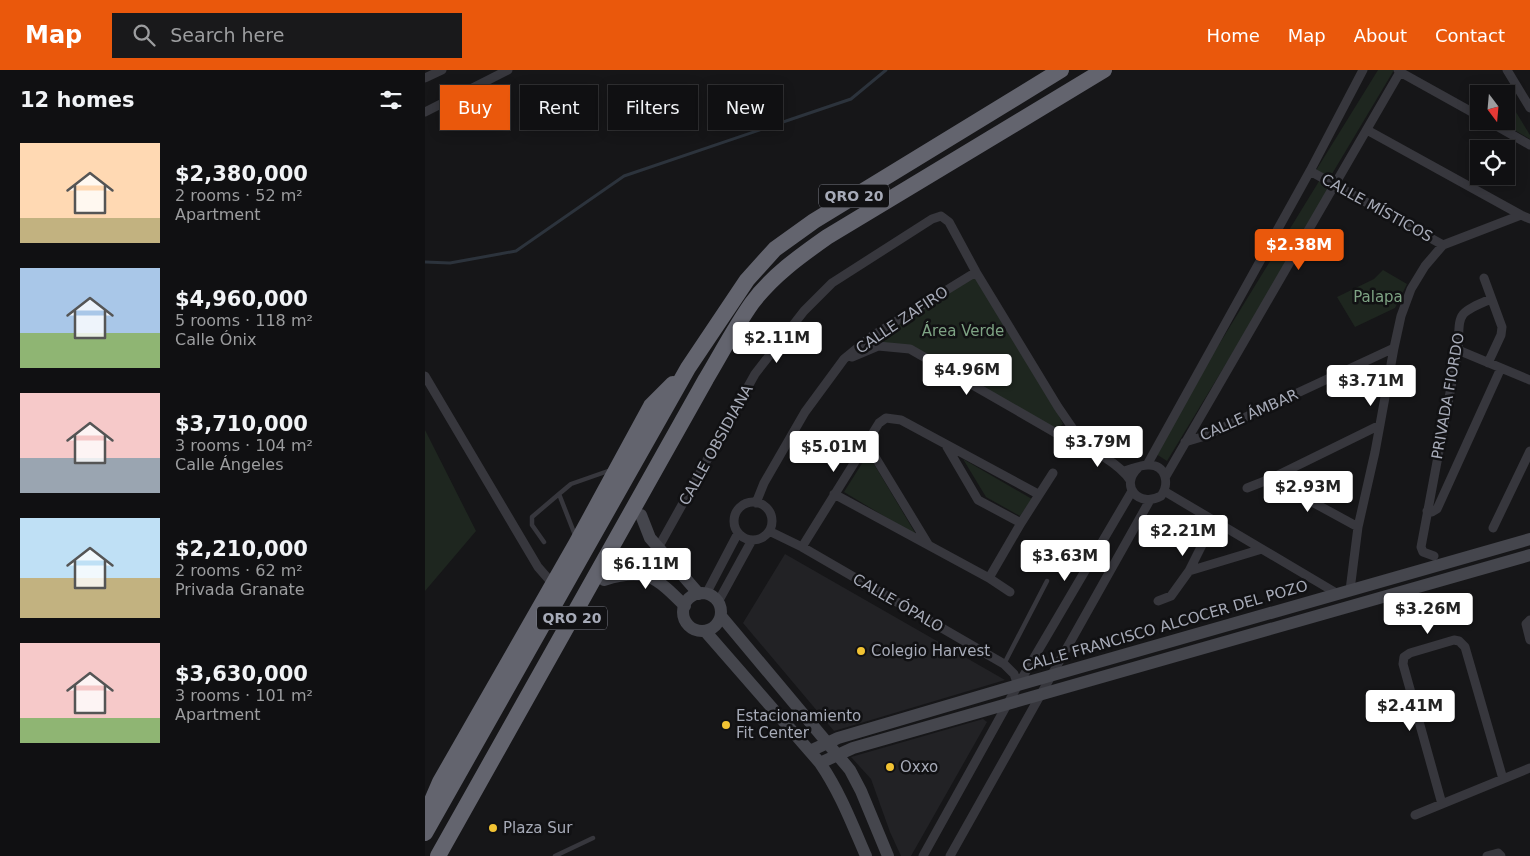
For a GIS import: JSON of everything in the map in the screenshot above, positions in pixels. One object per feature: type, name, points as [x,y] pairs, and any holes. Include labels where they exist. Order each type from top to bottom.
[{"type":"highway","name":"QRO 20","points":[[425,833],[688,368],[747,280],[775,249],[814,221],[1061,70]]},
{"type":"highway","name":"QRO 20","points":[[438,856],[706,379],[752,303],[771,282],[798,258],[827,237],[1105,70]]},
{"type":"highway","points":[[425,820],[427,804],[623,459],[651,406],[688,368]]},
{"type":"highway","points":[[445,856],[641,515],[681,440],[706,379]]},
{"type":"street","points":[[426,76],[442,70]]},
{"type":"street","points":[[425,112],[508,70]]},
{"type":"street","points":[[1130,480],[1132,475],[1142,466],[1311,171],[1363,70]]},
{"type":"street","points":[[1507,70],[1530,108]]},
{"type":"street","points":[[1165,476],[1367,130],[1399,71],[1470,111]]},
{"type":"street","points":[[1367,130],[1521,216],[1530,219]]},
{"type":"street","points":[[1504,130],[1530,145]]},
{"type":"street","name":"CALLE MÍSTICOS","points":[[1311,171],[1443,245]]},
{"type":"street","name":"CALLE OBSIDIANA","points":[[658,548],[755,374],[803,311],[832,283],[932,219],[941,216],[949,222],[976,272]]},
{"type":"street","points":[[1350,590],[1358,526],[1380,425],[1394,348],[1401,316],[1411,289],[1425,266],[1443,245],[1521,216]]},
{"type":"street","points":[[976,272],[1058,407],[1084,446]]},
{"type":"street","name":"CALLE ZAFIRO","points":[[756,503],[764,483],[805,412],[844,359],[872,336],[976,272]]},
{"type":"street","points":[[1484,278],[1502,327],[1501,335],[1488,362]]},
{"type":"street","name":"PRIVADA FIORDO","points":[[1433,556],[1427,556],[1421,550],[1458,350],[1460,318],[1466,310],[1491,299]]},
{"type":"street","points":[[844,359],[878,346],[910,349],[1057,434],[1075,444],[1084,446],[1124,471],[1130,480],[1133,491],[1140,498],[1150,500],[1161,496],[1165,491],[1167,481],[1158,467],[1142,466],[1124,471]]},
{"type":"street","name":"CALLE ÁMBAR","points":[[1185,442],[1205,436],[1394,348]]},
{"type":"street","points":[[1458,350],[1530,380]]},
{"type":"street","name":"PRIVADA FIORDO","points":[[1427,511],[1433,512],[1437,509],[1501,368]]},
{"type":"street","points":[[425,376],[539,567],[552,583]]},
{"type":"street","points":[[802,547],[866,442],[879,423],[886,418],[901,420],[1038,494]]},
{"type":"street","points":[[1057,434],[1065,433],[1070,424]]},
{"type":"street","points":[[1247,488],[1271,479],[1380,425]]},
{"type":"street","points":[[866,442],[928,545]]},
{"type":"street","points":[[946,445],[978,500],[1021,522]]},
{"type":"street","points":[[1493,528],[1530,451]]},
{"type":"street","points":[[989,578],[1038,494],[1053,473]]},
{"type":"street","points":[[1271,479],[1358,526]]},
{"type":"street","points":[[923,856],[1007,704],[1133,491]]},
{"type":"street","points":[[1165,491],[1338,594]]},
{"type":"street","points":[[835,494],[989,578],[1010,592]]},
{"type":"street","points":[[950,856],[1150,500]]},
{"type":"street","points":[[756,503],[762,505],[770,514],[772,520],[769,531],[759,539],[747,539],[738,533],[734,521],[735,514],[743,505],[756,503]]},
{"type":"street","points":[[641,515],[650,538],[658,548],[702,594],[715,598],[718,602],[721,616],[850,770],[861,791],[887,856]]},
{"type":"street","points":[[1158,601],[1171,596],[1189,571],[1214,521]]},
{"type":"street","name":"CALLE ÓPALO","points":[[769,531],[802,547],[1004,664],[1014,674],[1018,685]]},
{"type":"street","points":[[738,533],[702,594],[690,598],[683,612],[688,624],[692,628],[705,631],[820,763],[835,787],[866,856]]},
{"type":"street","name":"CALLE FRANCISCO ALCOCER DEL POZO","points":[[810,751],[827,742],[1018,685],[1530,539]]},
{"type":"street","points":[[718,602],[752,540]]},
{"type":"street","points":[[1189,571],[1262,549]]},
{"type":"street","points":[[820,763],[853,748],[1530,555]]},
{"type":"street","points":[[604,580],[628,573],[647,575],[664,585],[685,606]]},
{"type":"street","points":[[705,631],[715,626],[721,616]]},
{"type":"street","points":[[1530,620],[1526,624],[1530,640]]},
{"type":"street","points":[[1442,804],[1403,664],[1404,657],[1410,653],[1454,640],[1459,641],[1465,647],[1503,779]]},
{"type":"street","points":[[1415,815],[1530,768]]},
{"type":"street","points":[[1487,856],[1500,854]]},
{"type":"lane","points":[[544,542],[532,524],[532,517],[571,484],[609,471],[623,459]]},
{"type":"lane","points":[[559,494],[575,537],[575,544]]},
{"type":"lane","points":[[1004,664],[1047,581]]},
{"type":"lane","points":[[555,856],[593,838]]},
{"type":"shaded area","name":"Colegio Harvest","points":[[785,554],[1005,680],[834,731],[743,623]]},
{"type":"shaded area","points":[[983,719],[987,722],[911,856],[901,856],[890,832],[871,779],[851,757]]},
{"type":"green space","points":[[1378,70],[1394,70],[1329,179],[1315,172]]},
{"type":"green space","points":[[1515,111],[1530,135],[1530,139],[1514,130]]},
{"type":"green space","points":[[1321,178],[1334,186],[1167,461],[1153,452]]},
{"type":"green space","name":"Palapa","points":[[1383,270],[1407,284],[1395,308],[1355,327],[1337,297],[1374,279]]},
{"type":"green space","name":"Área Verde","points":[[975,273],[1056,410],[1063,424],[1058,428],[1052,428],[921,355],[865,347],[883,333]]},
{"type":"green space","points":[[425,430],[476,531],[425,591]]},
{"type":"green space","points":[[868,454],[917,536],[844,492]]},
{"type":"green space","points":[[963,459],[1032,499],[1020,516],[986,497]]},
{"type":"waterway","points":[[425,262],[450,263],[516,251],[624,176],[851,99],[886,70]]},
{"type":"place","name":"Colegio Harvest","points":[[861,651]]},
{"type":"place","name":"Estacionamiento Fit Center","points":[[726,725]]},
{"type":"place","name":"Oxxo","points":[[890,767]]},
{"type":"place","name":"Plaza Sur","points":[[493,828]]}]
